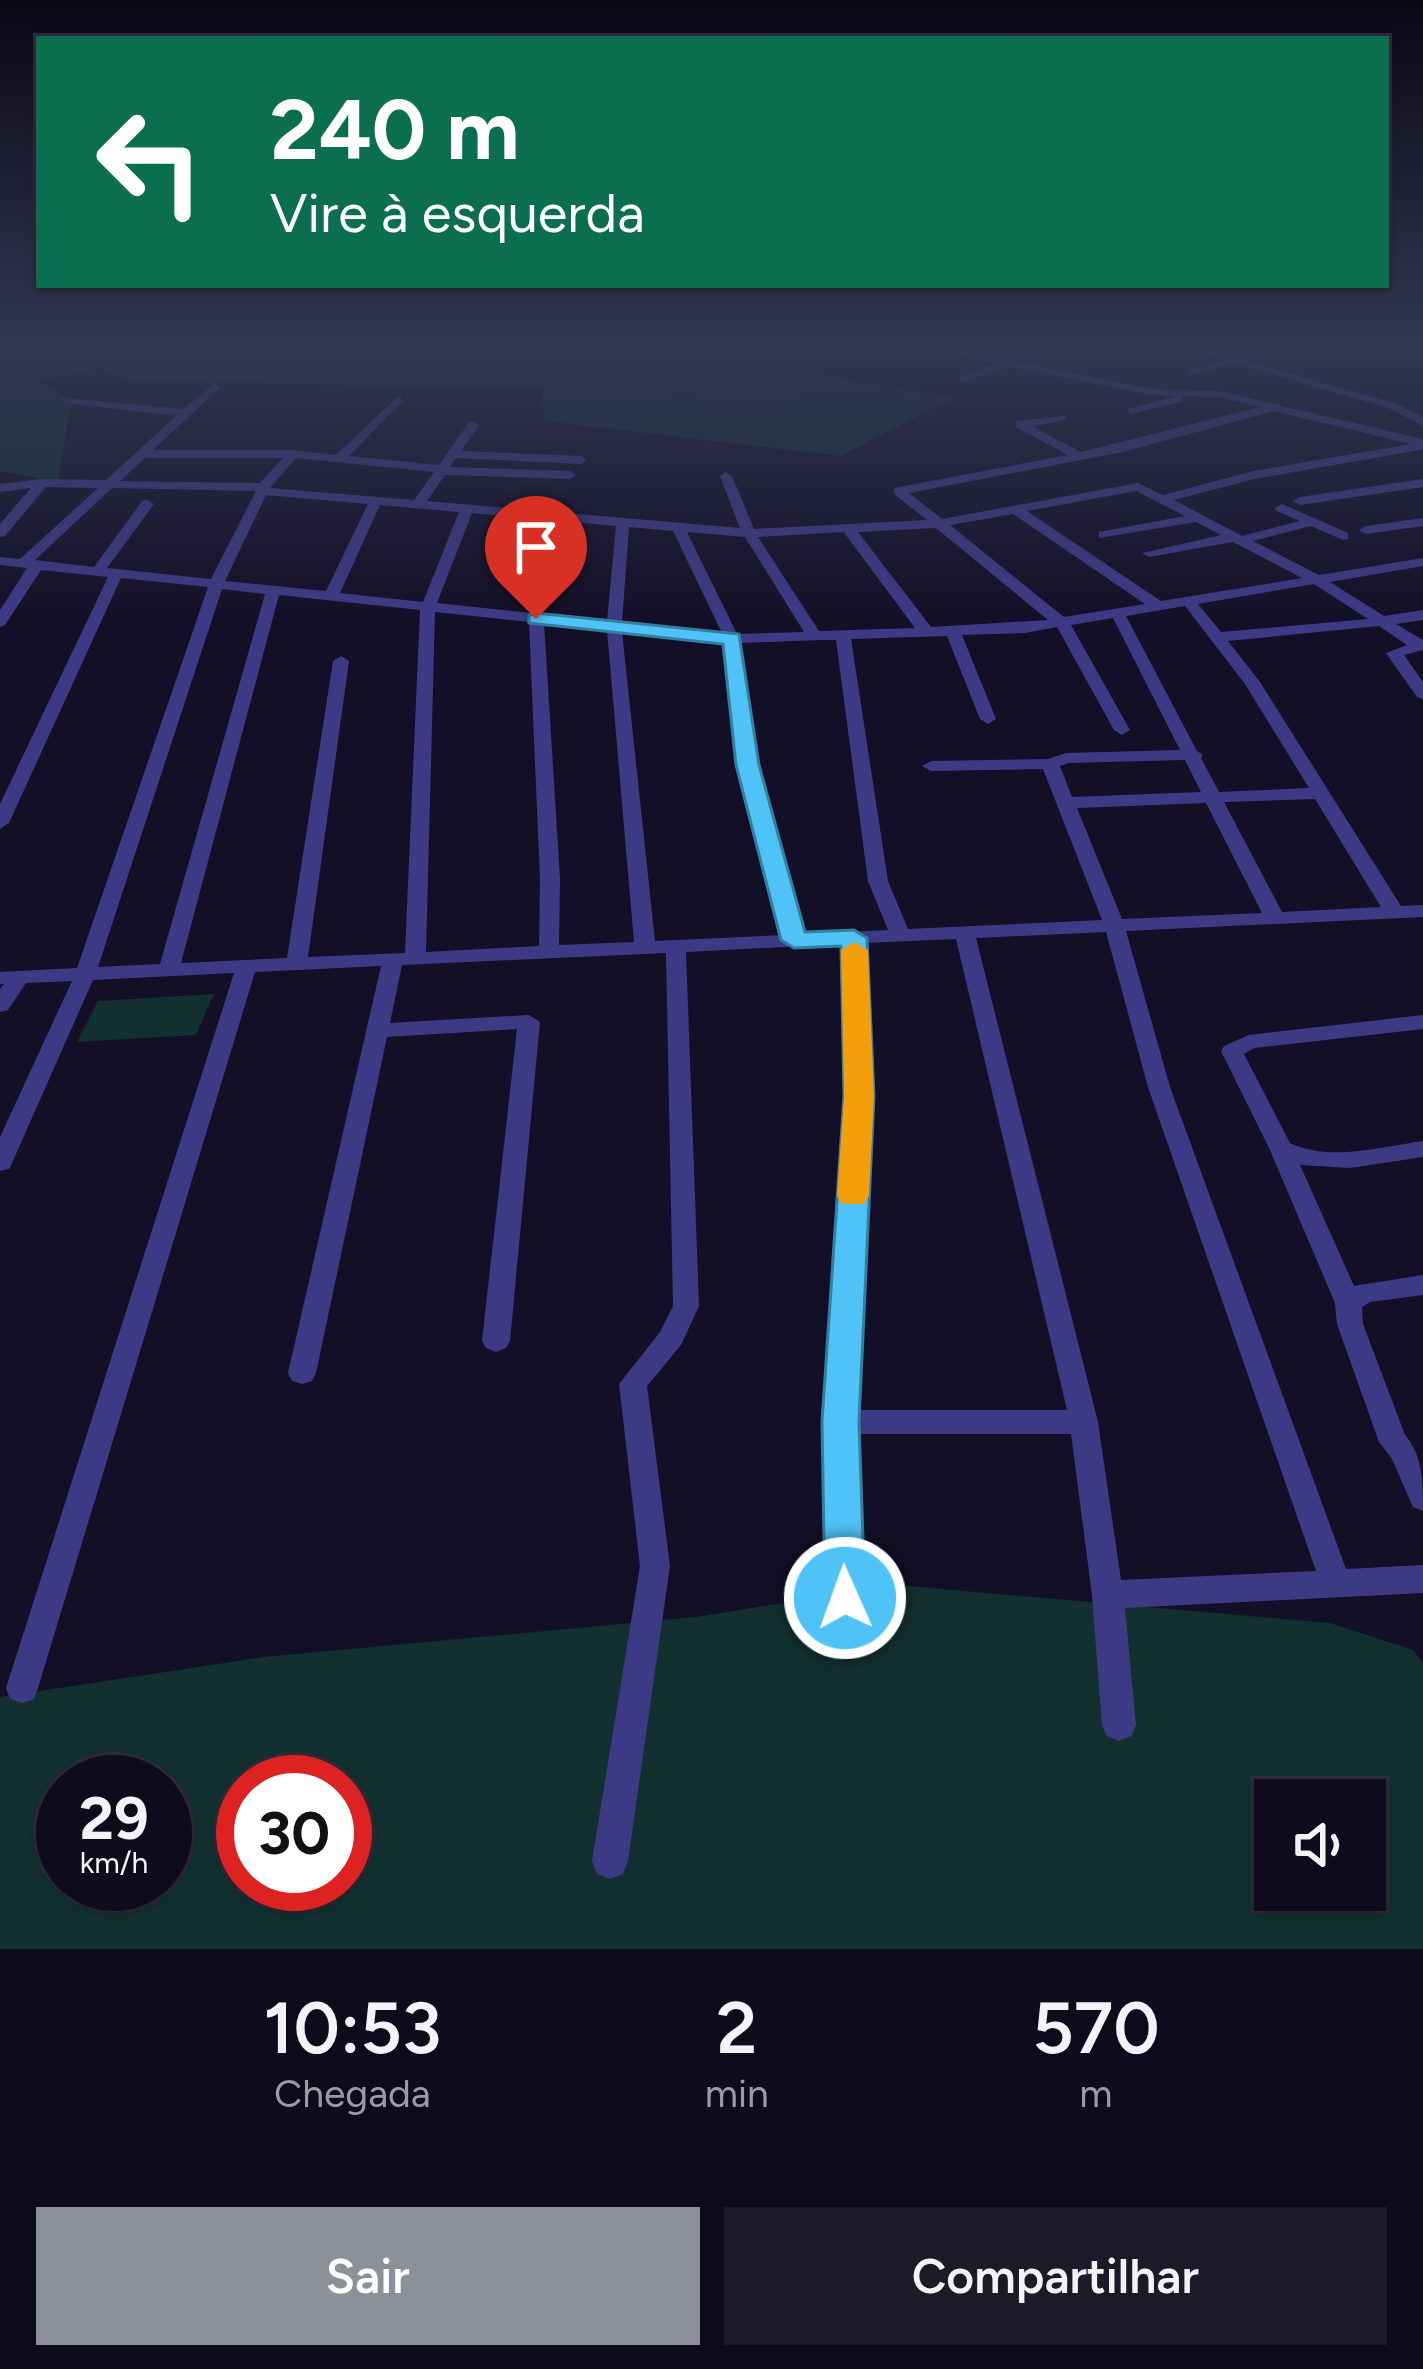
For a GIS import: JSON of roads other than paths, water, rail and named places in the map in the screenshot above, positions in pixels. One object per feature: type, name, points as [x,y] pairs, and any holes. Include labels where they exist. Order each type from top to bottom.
[{"type":"street","points":[[0,622],[31,564],[157,438]]},
{"type":"street","points":[[340,458],[360,438]]},
{"type":"street","points":[[418,504],[466,438]]},
{"type":"street","points":[[1046,438],[1079,456]]},
{"type":"street","points":[[1122,730],[1062,623],[899,491],[1168,438]]},
{"type":"street","points":[[1162,500],[1253,475],[1423,444]]},
{"type":"street","points":[[139,454],[293,454],[444,470],[570,475]]},
{"type":"street","points":[[0,1163],[86,973],[216,584],[263,489],[293,454]]},
{"type":"street","points":[[457,454],[581,460]]},
{"type":"street","points":[[726,476],[749,532],[817,638]]},
{"type":"street","points":[[1300,501],[1423,483]]},
{"type":"street","points":[[0,533],[43,484]]},
{"type":"street","points":[[0,488],[43,484],[263,489],[749,532],[936,524],[1138,488],[1316,579],[1420,645]]},
{"type":"street","points":[[330,598],[376,500]]},
{"type":"street","points":[[0,823],[107,572],[147,504]]},
{"type":"street","points":[[302,1373],[375,1031],[404,958],[428,608],[467,508]]},
{"type":"street","points":[[1282,508],[1343,536]]},
{"type":"street","points":[[1016,510],[1156,604]]},
{"type":"street","points":[[1104,536],[1198,518]]},
{"type":"street","points":[[1149,553],[1312,522]]},
{"type":"street","points":[[1366,530],[1423,522]]},
{"type":"street","points":[[623,523],[614,628],[645,947]]},
{"type":"street","points":[[678,527],[732,639],[748,765],[794,940]]},
{"type":"street","points":[[850,531],[928,634]]},
{"type":"street","points":[[0,561],[732,639],[954,633],[1062,623],[1422,562]]},
{"type":"street","points":[[169,969],[273,592]]},
{"type":"street","points":[[1186,599],[1220,637],[1319,793],[1414,914]]},
{"type":"street","points":[[1117,612],[1275,918]]},
{"type":"street","points":[[1220,637],[1309,631],[1423,615]]},
{"type":"street","points":[[536,619],[550,879],[549,952]]},
{"type":"street","points":[[954,633],[988,719]]},
{"type":"street","points":[[843,637],[878,881],[900,935]]},
{"type":"street","points":[[1420,645],[1398,650],[1394,658],[1423,694]]},
{"type":"street","points":[[297,963],[341,661]]},
{"type":"street","points":[[931,766],[1194,755]]},
{"type":"street","points":[[1050,764],[1114,926],[1159,1087],[1336,1584]]},
{"type":"street","points":[[0,771],[23,772]]},
{"type":"street","points":[[1067,803],[1319,793]]},
{"type":"street","points":[[0,1005],[10,977],[1414,914]]},
{"type":"street","points":[[964,932],[1084,1422],[1108,1595],[1119,1725]]},
{"type":"street","points":[[846,1642],[840,1422],[859,1096],[854,938]]},
{"type":"street","points":[[610,1861],[655,1566],[633,1384],[671,1338],[686,1306],[676,946]]},
{"type":"street","points":[[22,1688],[247,965]]},
{"type":"street","points":[[375,1031],[529,1022],[496,1341]]},
{"type":"street","points":[[1423,1022],[1235,1046],[1235,1062],[1281,1148],[1348,1303],[1350,1324],[1393,1442],[1413,1451],[1423,1498]]},
{"type":"street","points":[[1281,1148],[1296,1158],[1317,1161],[1423,1149]]},
{"type":"street","points":[[1348,1303],[1364,1293],[1423,1285]]},
{"type":"street","points":[[840,1422],[1084,1422]]},
{"type":"street","points":[[1108,1595],[1423,1579]]}]
